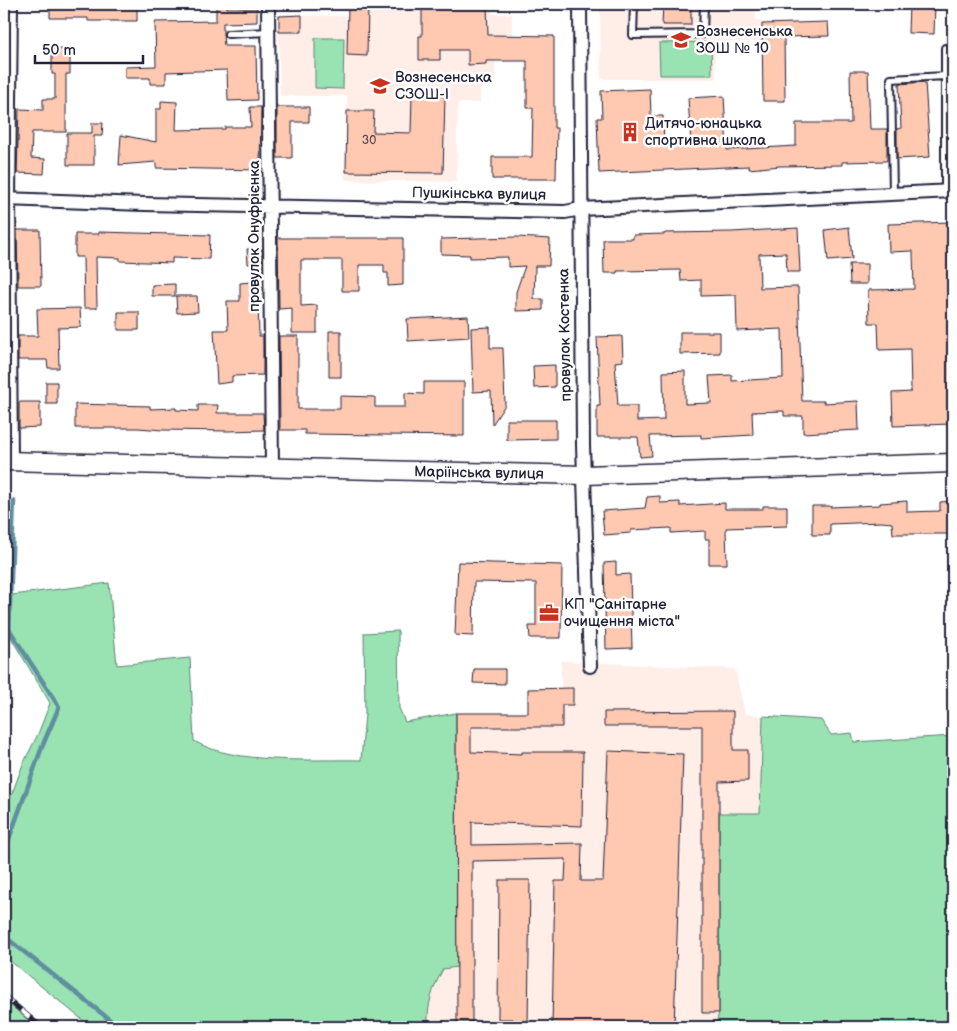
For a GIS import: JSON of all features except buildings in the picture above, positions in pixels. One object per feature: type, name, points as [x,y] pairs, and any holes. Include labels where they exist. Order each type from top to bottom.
[{"type":"main road","name":"Маріїнська вулиця","points":[[7,461],[584,475],[953,462]]},
{"type":"street","points":[[7,461],[7,199],[11,4]]},
{"type":"street","name":"провулок Онуфрієнка","points":[[268,4],[272,468]]},
{"type":"street","name":"провулок Костенка","points":[[580,4],[584,475],[590,666]]},
{"type":"street","name":"Пушкінська вулиця","points":[[7,199],[144,204],[565,212],[949,191]]},
{"type":"lane","points":[[634,4],[634,35],[703,34],[704,4]]},
{"type":"lane","points":[[228,34],[268,32]]},
{"type":"lane","points":[[944,48],[949,191]]},
{"type":"lane","points":[[893,194],[891,79],[944,76]]},
{"type":"shaded area","name":"Вознесенська СЗОШ-І","points":[[371,4],[491,4],[492,14],[512,14],[512,35],[495,35],[495,76],[481,76],[480,103],[458,103],[456,182],[345,180],[347,96],[280,96],[278,15],[347,16],[347,5],[371,6]]},
{"type":"shaded area","name":"Вознесенська ЗОШ № 10","points":[[600,4],[755,4],[756,20],[762,20],[762,42],[715,42],[716,79],[601,79]]},
{"type":"shaded area","points":[[561,661],[735,669],[745,714],[763,716],[760,813],[719,813],[719,1013],[715,1027],[428,1027],[427,1010],[433,988],[443,969],[457,967],[456,713],[528,712],[528,689],[561,688]]},
{"type":"green space","points":[[315,38],[344,38],[343,89],[315,88]]},
{"type":"green space","points":[[711,42],[712,75],[660,75],[659,43]]},
{"type":"green space","points":[[109,583],[117,665],[190,658],[194,741],[211,749],[231,754],[275,759],[361,760],[365,714],[364,633],[398,631],[399,708],[405,722],[456,713],[457,967],[443,969],[439,977],[429,1004],[428,1027],[91,1027],[4,956],[4,815],[23,764],[38,734],[50,703],[7,631],[4,621],[4,596]]},
{"type":"green space","points":[[763,716],[821,720],[831,735],[852,733],[854,742],[953,736],[953,1027],[715,1027],[719,1013],[719,813],[760,813]]},
{"type":"green space","points":[[4,1000],[37,1027],[4,1027]]},
{"type":"waterway","points":[[4,853],[42,747],[59,707],[9,629],[14,501]]},
{"type":"waterway","points":[[4,936],[119,1027]]},
{"type":"railway","points":[[4,996],[41,1027]]},
{"type":"place","name":"Вознесенська ЗОШ № 10","points":[[681,40]]},
{"type":"place","name":"Вознесенська СЗОШ-І","points":[[380,86]]},
{"type":"place","name":"Дитячо-юнацька спортивна школа","points":[[630,132]]},
{"type":"place","name":"КП \"Санітарне очищення міста\"","points":[[549,613]]}]
